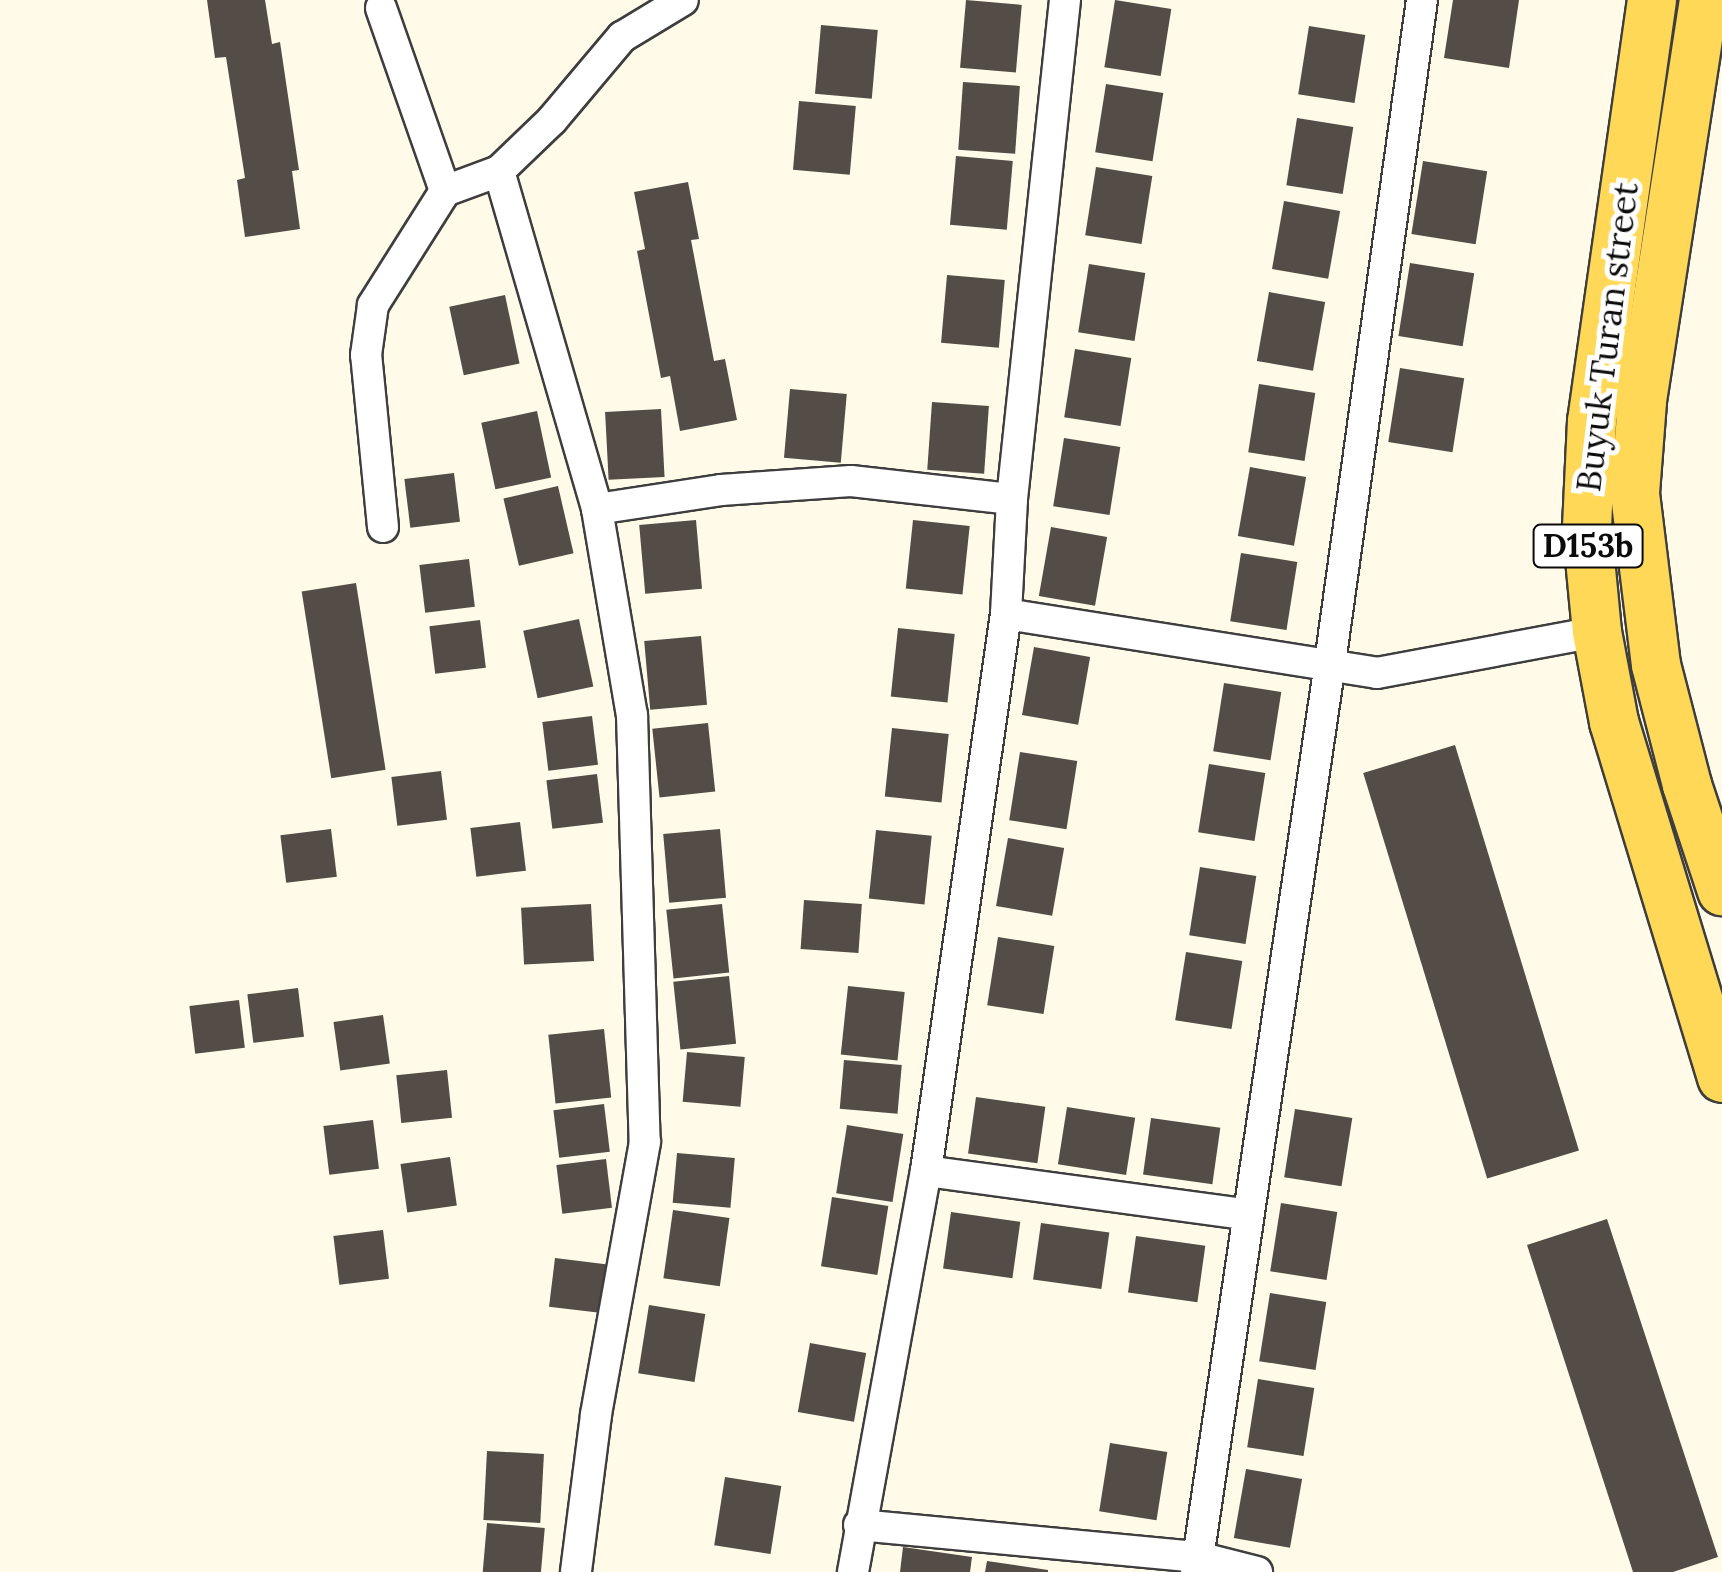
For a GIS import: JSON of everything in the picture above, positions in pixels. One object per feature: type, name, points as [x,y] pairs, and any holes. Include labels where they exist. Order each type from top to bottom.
[{"type":"main road","name":"Buyuk Turan street","points":[[1652,0],[1592,422],[1587,528],[1597,632],[1614,722],[1722,1078]]},
{"type":"main road","name":"Buyuk Turan street","points":[[1704,0],[1642,402],[1635,494],[1656,665],[1682,770],[1722,891]]},
{"type":"street","points":[[384,527],[366,355],[373,304],[445,192],[499,171],[552,120],[622,37],[683,0]]},
{"type":"street","points":[[852,1572],[926,1172],[1006,614],[1012,499],[1065,0]]},
{"type":"street","points":[[1197,1564],[1330,664],[1422,0]]},
{"type":"street","points":[[381,8],[445,192]]},
{"type":"street","points":[[499,171],[596,509],[632,715],[645,1142],[596,1415],[576,1572]]},
{"type":"street","points":[[596,509],[721,490],[851,481],[1012,499]]},
{"type":"street","points":[[1006,614],[1378,673],[1597,632]]},
{"type":"street","points":[[926,1172],[1246,1214]]},
{"type":"street","points":[[859,1525],[1257,1572]]},
{"type":"building","points":[[207,0],[265,0],[272,44],[280,42],[299,170],[292,171],[300,229],[245,237],[237,180],[245,178],[226,57],[215,58]]},
{"type":"building","points":[[966,0],[1022,5],[1016,73],[960,68]]},
{"type":"building","points":[[1115,0],[1171,9],[1161,76],[1104,67]]},
{"type":"building","points":[[1453,0],[1519,0],[1509,68],[1444,58]]},
{"type":"building","points":[[821,25],[878,30],[872,99],[815,94]]},
{"type":"building","points":[[1309,26],[1365,35],[1355,103],[1298,94]]},
{"type":"building","points":[[963,82],[1020,86],[1015,154],[958,150]]},
{"type":"building","points":[[1106,84],[1163,93],[1152,161],[1095,152]]},
{"type":"building","points":[[799,101],[856,106],[850,175],[793,170]]},
{"type":"building","points":[[1297,118],[1353,127],[1343,194],[1286,185]]},
{"type":"building","points":[[956,156],[1013,161],[1007,230],[950,225]]},
{"type":"building","points":[[1423,161],[1487,171],[1476,244],[1411,234]]},
{"type":"building","points":[[1096,167],[1152,176],[1142,244],[1085,235]]},
{"type":"building","points":[[688,182],[699,239],[691,240],[714,361],[725,359],[737,420],[680,431],[670,376],[661,378],[637,251],[645,249],[634,192]]},
{"type":"building","points":[[1284,201],[1340,211],[1328,279],[1272,269]]},
{"type":"building","points":[[1410,263],[1474,273],[1463,346],[1398,336]]},
{"type":"building","points":[[1089,264],[1145,273],[1135,341],[1078,332]]},
{"type":"building","points":[[947,275],[1005,280],[999,348],[941,343]]},
{"type":"building","points":[[1269,292],[1325,302],[1313,371],[1257,361]]},
{"type":"building","points":[[505,295],[520,363],[464,375],[449,307]]},
{"type":"building","points":[[1075,349],[1131,358],[1121,426],[1064,417]]},
{"type":"building","points":[[1400,368],[1464,378],[1452,452],[1388,442]]},
{"type":"building","points":[[1259,384],[1315,393],[1305,461],[1248,452]]},
{"type":"building","points":[[790,389],[847,394],[841,463],[784,458]]},
{"type":"building","points":[[932,402],[989,406],[984,474],[927,470]]},
{"type":"building","points":[[661,409],[665,477],[609,480],[605,412]]},
{"type":"building","points":[[537,411],[551,478],[495,489],[481,423]]},
{"type":"building","points":[[1064,438],[1120,447],[1110,515],[1053,506]]},
{"type":"building","points":[[1250,467],[1306,477],[1294,546],[1238,536]]},
{"type":"building","points":[[454,473],[460,522],[410,528],[404,479]]},
{"type":"building","points":[[558,486],[574,553],[519,566],[503,499]]},
{"type":"building","points":[[696,520],[702,589],[645,594],[639,525]]},
{"type":"building","points":[[913,520],[970,526],[962,595],[906,589]]},
{"type":"building","points":[[1051,527],[1107,537],[1095,606],[1039,596]]},
{"type":"building","points":[[1241,553],[1297,562],[1287,630],[1230,621]]},
{"type":"building","points":[[469,559],[475,607],[425,613],[419,565]]},
{"type":"building","points":[[356,583],[386,770],[331,778],[302,592]]},
{"type":"building","points":[[579,619],[593,686],[538,698],[523,631]]},
{"type":"building","points":[[480,620],[486,668],[435,674],[429,626]]},
{"type":"building","points":[[898,628],[955,634],[947,703],[891,697]]},
{"type":"building","points":[[701,636],[707,705],[650,710],[644,641]]},
{"type":"building","points":[[1034,647],[1090,657],[1078,725],[1022,715]]},
{"type":"building","points":[[1224,683],[1281,692],[1270,760],[1213,751]]},
{"type":"building","points":[[592,716],[598,765],[548,771],[542,722]]},
{"type":"building","points":[[708,723],[715,792],[660,797],[652,729]]},
{"type":"building","points":[[892,728],[949,734],[941,803],[885,797]]},
{"type":"building","points":[[1455,745],[1579,1150],[1487,1179],[1363,773]]},
{"type":"building","points":[[1020,752],[1077,761],[1066,829],[1009,820]]},
{"type":"building","points":[[1209,764],[1265,773],[1255,841],[1198,832]]},
{"type":"building","points":[[441,771],[447,820],[397,826],[391,777]]},
{"type":"building","points":[[597,774],[603,823],[552,829],[546,780]]},
{"type":"building","points":[[520,822],[526,871],[476,877],[470,828]]},
{"type":"building","points":[[331,829],[337,877],[286,883],[280,835]]},
{"type":"building","points":[[720,829],[726,898],[669,903],[663,834]]},
{"type":"building","points":[[876,830],[932,836],[924,904],[869,899]]},
{"type":"building","points":[[1008,838],[1064,848],[1052,916],[996,906]]},
{"type":"building","points":[[1200,867],[1256,876],[1246,944],[1189,935]]},
{"type":"building","points":[[804,900],[862,904],[858,953],[801,949]]},
{"type":"building","points":[[591,904],[594,961],[524,965],[521,908]]},
{"type":"building","points":[[722,904],[729,973],[674,978],[666,910]]},
{"type":"building","points":[[998,937],[1054,946],[1044,1014],[987,1005]]},
{"type":"building","points":[[1186,952],[1242,961],[1232,1029],[1175,1020]]},
{"type":"building","points":[[729,976],[736,1044],[680,1049],[673,982]]},
{"type":"building","points":[[848,986],[905,992],[897,1061],[841,1055]]},
{"type":"building","points":[[298,988],[304,1037],[253,1043],[247,994]]},
{"type":"building","points":[[239,1000],[245,1048],[195,1054],[189,1006]]},
{"type":"building","points":[[383,1015],[390,1064],[340,1070],[333,1022]]},
{"type":"building","points":[[604,1029],[611,1098],[556,1103],[548,1035]]},
{"type":"building","points":[[687,1052],[745,1057],[740,1107],[683,1102]]},
{"type":"building","points":[[844,1060],[902,1065],[898,1114],[840,1109]]},
{"type":"building","points":[[447,1070],[452,1118],[401,1123],[396,1075]]},
{"type":"building","points":[[976,1097],[1045,1107],[1037,1163],[968,1153]]},
{"type":"building","points":[[604,1104],[610,1152],[559,1158],[553,1110]]},
{"type":"building","points":[[1067,1107],[1135,1118],[1126,1175],[1058,1164]]},
{"type":"building","points":[[1295,1109],[1352,1118],[1341,1186],[1284,1177]]},
{"type":"building","points":[[1151,1118],[1220,1128],[1212,1184],[1143,1174]]},
{"type":"building","points":[[373,1120],[379,1169],[329,1175],[323,1126]]},
{"type":"building","points":[[847,1125],[903,1134],[893,1202],[836,1193]]},
{"type":"building","points":[[677,1153],[735,1158],[730,1208],[673,1203]]},
{"type":"building","points":[[450,1157],[457,1206],[407,1212],[400,1164]]},
{"type":"building","points":[[606,1159],[612,1208],[562,1214],[556,1165]]},
{"type":"building","points":[[832,1197],[888,1206],[877,1275],[821,1266]]},
{"type":"building","points":[[1281,1203],[1337,1212],[1327,1280],[1270,1271]]},
{"type":"building","points":[[673,1210],[729,1218],[720,1286],[663,1278]]},
{"type":"building","points":[[951,1212],[1020,1222],[1012,1278],[943,1268]]},
{"type":"building","points":[[1607,1219],[1718,1557],[1673,1572],[1633,1572],[1527,1245]]},
{"type":"building","points":[[1041,1223],[1109,1233],[1101,1289],[1033,1279]]},
{"type":"building","points":[[383,1230],[389,1279],[339,1285],[333,1236]]},
{"type":"building","points":[[1136,1236],[1205,1246],[1197,1302],[1128,1292]]},
{"type":"building","points":[[555,1258],[606,1264],[600,1313],[549,1307]]},
{"type":"building","points":[[1270,1293],[1326,1302],[1316,1370],[1259,1361]]},
{"type":"building","points":[[649,1305],[705,1314],[695,1382],[638,1373]]},
{"type":"building","points":[[810,1343],[866,1353],[854,1422],[798,1412]]},
{"type":"building","points":[[1258,1379],[1314,1388],[1304,1456],[1247,1447]]},
{"type":"building","points":[[1110,1443],[1167,1452],[1156,1520],[1099,1511]]},
{"type":"building","points":[[487,1451],[544,1454],[540,1523],[483,1520]]},
{"type":"building","points":[[1246,1469],[1302,1479],[1290,1548],[1234,1538]]},
{"type":"building","points":[[725,1477],[781,1486],[771,1554],[714,1545]]},
{"type":"building","points":[[487,1523],[545,1528],[541,1572],[483,1572]]},
{"type":"building","points":[[903,1547],[972,1557],[970,1572],[900,1572]]},
{"type":"building","points":[[987,1561],[1048,1570],[1048,1572],[985,1572]]}]
